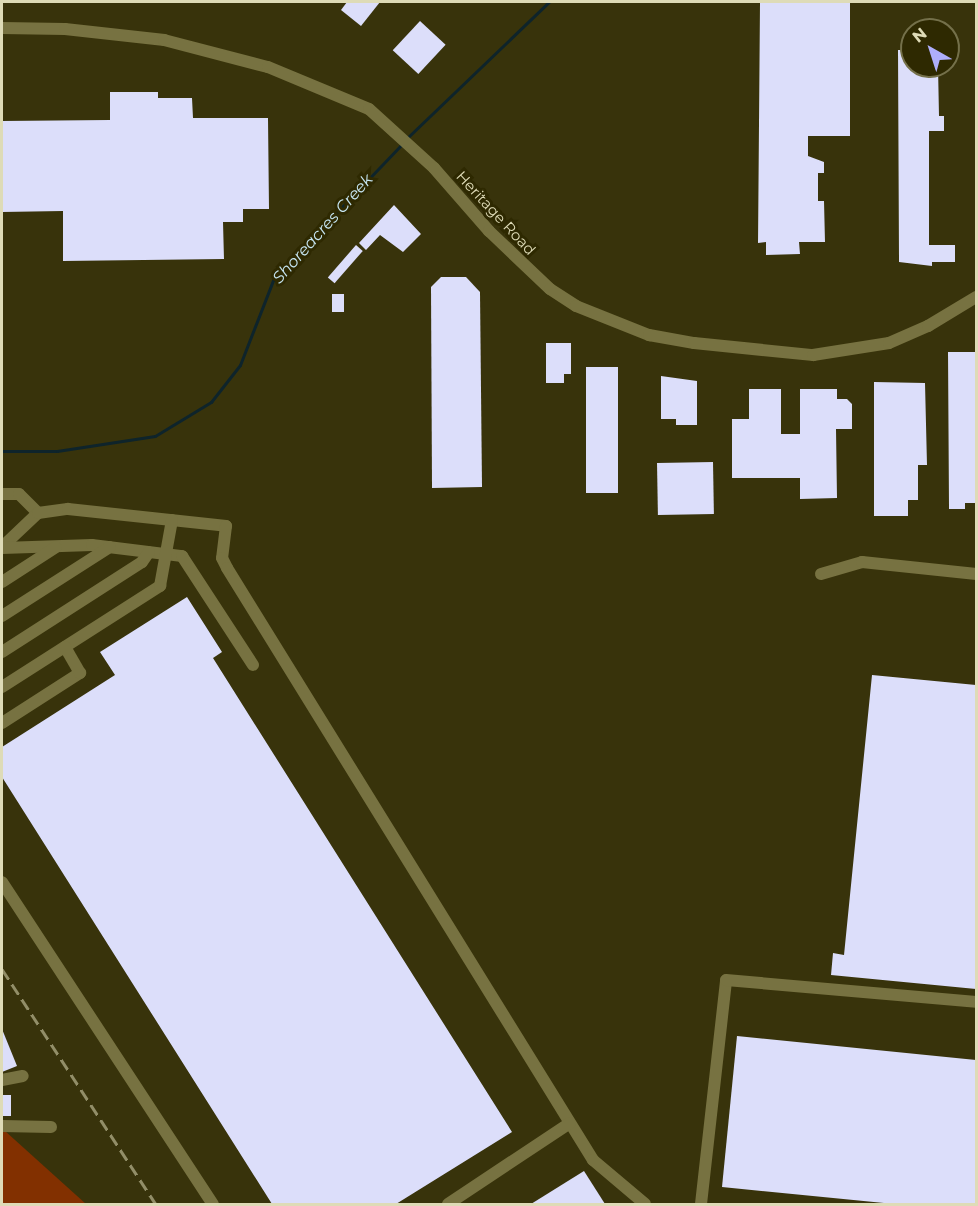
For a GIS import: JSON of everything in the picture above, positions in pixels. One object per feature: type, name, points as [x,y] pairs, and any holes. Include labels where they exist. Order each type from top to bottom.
[{"type":"street","name":"Heritage Road","points":[[2,28],[114,33],[218,52],[268,67],[369,109],[392,126],[434,168],[489,231],[550,289],[576,306],[649,335],[694,344],[813,355],[857,350],[889,343],[923,328],[976,297]]},
{"type":"street","points":[[2,494],[19,495],[38,513]]},
{"type":"street","points":[[2,548],[38,513],[68,509],[225,526],[222,558],[227,568],[570,1123],[593,1160],[645,1204]]},
{"type":"street","points":[[2,687],[160,586],[168,554],[172,520]]},
{"type":"street","points":[[2,582],[57,546]]},
{"type":"street","points":[[2,548],[110,547],[182,556],[253,665]]},
{"type":"street","points":[[2,616],[110,547]]},
{"type":"street","points":[[2,652],[142,562],[149,552]]},
{"type":"street","points":[[821,574],[862,562],[976,574]]},
{"type":"street","points":[[2,723],[80,673],[65,647]]},
{"type":"street","points":[[2,882],[213,1204]]},
{"type":"street","points":[[701,1204],[726,980],[976,1002]]},
{"type":"street","points":[[2,1080],[23,1076]]},
{"type":"street","points":[[448,1204],[570,1123]]},
{"type":"street","points":[[2,1126],[51,1127]]},
{"type":"shaded area","points":[[2,1131],[5,1131],[86,1204],[2,1204]]},
{"type":"building","points":[[347,2],[380,2],[361,26],[341,10]]},
{"type":"building","points":[[760,2],[850,2],[850,136],[808,136],[808,156],[824,162],[824,173],[818,173],[818,201],[824,201],[825,242],[799,242],[800,254],[766,255],[766,242],[758,243]]},
{"type":"building","points":[[420,21],[446,45],[418,74],[393,50]]},
{"type":"building","points":[[898,50],[900,50],[900,78],[938,78],[939,116],[944,116],[944,131],[929,131],[929,245],[955,245],[955,262],[932,262],[932,266],[899,262]]},
{"type":"building","points":[[110,92],[158,92],[158,98],[192,98],[193,118],[268,118],[269,209],[243,209],[243,222],[223,222],[224,259],[63,261],[63,211],[2,212],[2,121],[110,120]]},
{"type":"building","points":[[394,205],[421,234],[403,252],[380,235],[366,250],[359,243]]},
{"type":"building","points":[[356,245],[363,251],[335,283],[328,277]]},
{"type":"building","points":[[441,277],[466,277],[480,292],[482,487],[432,488],[431,287]]},
{"type":"building","points":[[332,294],[344,294],[344,312],[332,312]]},
{"type":"building","points":[[546,343],[571,343],[571,374],[564,374],[564,383],[546,383]]},
{"type":"building","points":[[948,352],[976,352],[976,503],[965,503],[965,509],[949,509]]},
{"type":"building","points":[[586,367],[618,367],[618,493],[586,493]]},
{"type":"building","points":[[661,376],[697,381],[697,425],[676,425],[676,419],[661,419]]},
{"type":"building","points":[[874,382],[925,383],[927,465],[918,465],[918,500],[908,500],[908,516],[874,516]]},
{"type":"building","points":[[749,389],[781,389],[781,434],[800,434],[800,389],[837,389],[837,399],[847,399],[852,404],[852,429],[836,429],[837,498],[800,499],[800,478],[732,478],[732,419],[749,419]]},
{"type":"building","points":[[713,462],[714,514],[658,515],[657,463]]},
{"type":"building","points":[[187,597],[222,652],[213,658],[512,1132],[396,1204],[272,1204],[2,777],[2,747],[115,675],[100,652]]},
{"type":"building","points":[[872,675],[976,685],[976,989],[831,975],[833,953],[844,955]]},
{"type":"building","points":[[2,1029],[17,1066],[2,1072]]},
{"type":"building","points":[[737,1036],[976,1060],[976,1204],[894,1204],[722,1187]]},
{"type":"building","points":[[2,1095],[11,1095],[11,1116],[2,1116]]},
{"type":"building","points":[[584,1171],[605,1204],[531,1204]]},
{"type":"waterway","name":"Shoreacres Creek","points":[[407,138],[549,2]]},
{"type":"waterway","name":"Shoreacres Creek","points":[[2,451],[57,451],[155,436],[211,402],[240,365],[274,278],[403,143]]},
{"type":"railway","points":[[2,969],[156,1204]]}]
